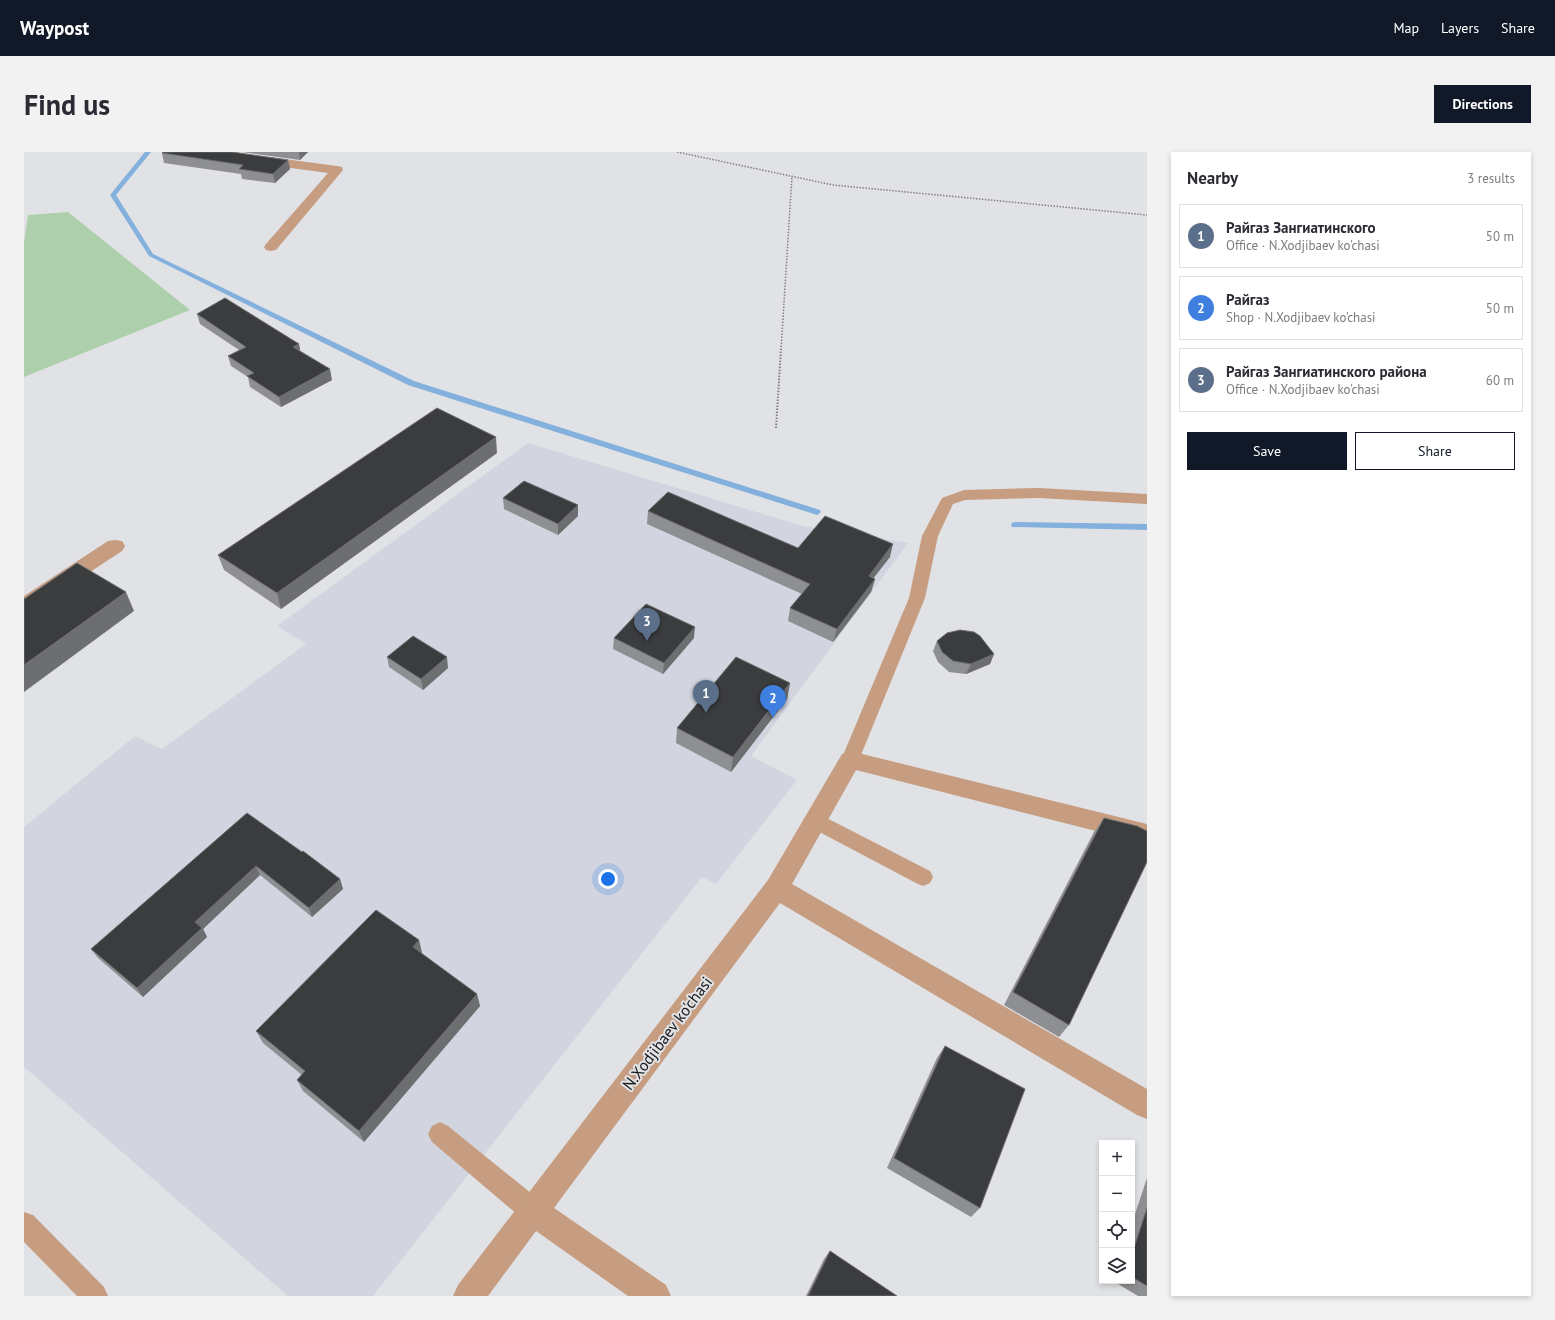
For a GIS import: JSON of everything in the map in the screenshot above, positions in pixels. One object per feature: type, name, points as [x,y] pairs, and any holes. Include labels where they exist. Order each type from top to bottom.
[{"type":"street","points":[[203,152],[337,170],[271,247]]},
{"type":"street","points":[[24,606],[115,546]]},
{"type":"street","points":[[850,760],[1147,834]]},
{"type":"street","name":"N.Xodjibaev ko'chasi","points":[[469,1296],[777,888],[850,760]]},
{"type":"street","points":[[777,888],[1147,1105]]},
{"type":"street","points":[[533,1211],[655,1296]]},
{"type":"lane","points":[[850,760],[917,598],[930,536],[947,501],[964,495],[1039,493],[1147,499]]},
{"type":"lane","points":[[815,820],[923,877]]},
{"type":"lane","points":[[440,1134],[533,1211]]},
{"type":"lane","points":[[24,1224],[95,1296]]},
{"type":"path","points":[[677,152],[833,185],[1147,215]]},
{"type":"path","points":[[776,428],[792,176]]},
{"type":"shaded area","points":[[528,443],[803,526],[908,543],[751,756],[797,780],[716,884],[702,877],[373,1296],[288,1296],[24,1067],[24,827],[135,736],[162,749],[306,644],[277,626]]},
{"type":"green space","points":[[68,212],[190,310],[24,377],[24,242],[28,215]]},
{"type":"building","points":[[232,152],[288,160],[273,174],[239,169],[243,165],[162,153]]},
{"type":"building","points":[[225,298],[299,344],[293,347],[330,369],[279,397],[247,376],[254,373],[228,356],[246,347],[197,314]]},
{"type":"building","points":[[437,408],[496,437],[277,593],[218,555]]},
{"type":"building","points":[[524,481],[578,505],[558,524],[503,498]]},
{"type":"building","points":[[668,492],[798,548],[825,516],[893,544],[869,576],[875,579],[837,629],[790,608],[810,584],[648,511]]},
{"type":"building","points":[[77,563],[126,592],[24,665],[24,599]]},
{"type":"building","points":[[646,604],[695,627],[664,663],[614,638]]},
{"type":"building","points":[[960,630],[974,632],[980,636],[994,654],[971,664],[953,661],[942,652],[937,641],[947,633]]},
{"type":"building","points":[[413,636],[447,657],[421,679],[387,657]]},
{"type":"building","points":[[736,657],[790,683],[733,757],[677,728]]},
{"type":"building","points":[[247,813],[302,852],[303,851],[340,879],[309,908],[256,866],[195,922],[202,928],[137,988],[91,949]]},
{"type":"building","points":[[1104,818],[1137,826],[1147,831],[1147,862],[1069,1025],[1013,992]]},
{"type":"building","points":[[376,910],[419,940],[413,947],[477,994],[359,1131],[297,1080],[305,1071],[256,1031]]},
{"type":"building","points":[[945,1046],[1025,1089],[980,1208],[894,1158]]},
{"type":"building","points":[[1147,1208],[1147,1286],[1135,1279],[1135,1245]]},
{"type":"building","points":[[830,1251],[897,1296],[808,1296]]},
{"type":"waterway","points":[[148,152],[113,195],[151,255],[411,383],[817,512]]},
{"type":"waterway","points":[[1015,525],[1147,527]]},
{"type":"place","name":"Райгаз Зангиатинского района","points":[[647,641]]},
{"type":"place","name":"Райгаз Зангиатинского","points":[[706,713]]},
{"type":"place","name":"Райгаз","points":[[773,718]]}]
